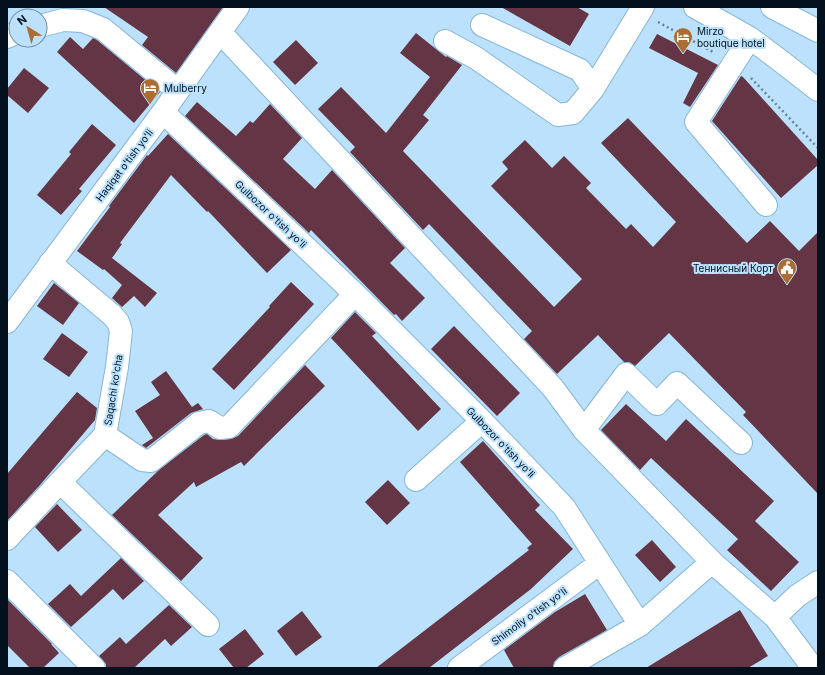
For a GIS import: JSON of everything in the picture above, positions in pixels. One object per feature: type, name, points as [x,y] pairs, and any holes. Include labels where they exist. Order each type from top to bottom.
[{"type":"street","name":"Haqiqat o'tish yo'li","points":[[7,322],[163,112],[238,7]]},
{"type":"street","points":[[446,41],[476,58],[558,115],[573,113],[593,89],[643,7]]},
{"type":"street","points":[[695,7],[750,38],[818,90]]},
{"type":"street","points":[[772,7],[818,31]]},
{"type":"street","points":[[48,24],[62,20],[84,21],[103,28],[178,91]]},
{"type":"street","points":[[482,25],[580,70],[593,89]]},
{"type":"street","points":[[220,32],[553,388],[584,430],[713,563],[775,617],[813,668]]},
{"type":"street","points":[[750,38],[696,122],[766,205]]},
{"type":"street","name":"Gulbozor o'tish yo'li","points":[[163,112],[355,294],[482,421],[564,507],[640,625]]},
{"type":"street","name":"Saqachi ko'cha","points":[[50,263],[112,315],[118,322],[121,331],[117,367],[105,435],[142,460],[151,461],[199,423],[209,421],[220,428],[229,427],[355,294]]},
{"type":"street","points":[[584,430],[626,374],[657,404],[677,383],[741,443]]},
{"type":"street","points":[[416,480],[482,421]]},
{"type":"street","points":[[7,539],[105,435]]},
{"type":"street","points":[[60,482],[208,625]]},
{"type":"street","points":[[565,668],[640,625],[706,567],[713,563]]},
{"type":"street","name":"Shimoliy o'tish yo'li","points":[[459,668],[600,564]]},
{"type":"street","points":[[7,581],[94,668]]},
{"type":"street","points":[[775,617],[797,596],[818,582]]},
{"type":"building","points":[[104,7],[223,7],[176,73],[142,45],[148,37]]},
{"type":"building","points":[[501,7],[577,7],[589,14],[570,46]]},
{"type":"building","points":[[416,33],[446,57],[447,56],[462,65],[423,115],[429,120],[403,151],[554,307],[582,279],[491,186],[508,169],[502,162],[525,140],[552,168],[564,156],[591,183],[586,188],[626,229],[631,224],[653,247],[676,222],[601,143],[628,118],[747,243],[770,221],[799,251],[818,232],[818,494],[743,415],[746,412],[669,333],[635,366],[629,362],[624,362],[598,335],[557,374],[524,339],[532,331],[429,224],[423,230],[350,152],[355,147],[318,109],[341,87],[386,133],[430,77],[400,53]]},
{"type":"building","points":[[657,34],[718,65],[690,107],[683,103],[698,73],[649,48]]},
{"type":"building","points":[[70,37],[83,49],[93,38],[97,40],[160,92],[134,123],[57,52]]},
{"type":"building","points":[[296,40],[318,63],[295,85],[273,62]]},
{"type":"building","points":[[24,68],[49,88],[28,113],[7,95],[7,89]]},
{"type":"building","points":[[741,76],[818,160],[818,165],[781,198],[712,121]]},
{"type":"building","points":[[197,102],[236,136],[250,121],[253,123],[270,104],[302,138],[283,159],[315,189],[332,170],[405,248],[390,263],[425,298],[402,321],[396,314],[394,315],[311,230],[309,233],[185,116]]},
{"type":"building","points":[[92,124],[116,145],[79,189],[82,191],[61,215],[37,195],[71,154],[69,152]]},
{"type":"building","points":[[168,134],[291,250],[267,273],[208,211],[207,212],[171,175],[120,243],[122,244],[112,258],[157,293],[145,307],[134,296],[122,307],[112,298],[122,285],[104,269],[103,270],[77,251],[147,155],[148,156]]},
{"type":"building","points":[[291,282],[314,304],[234,390],[212,369],[270,307],[269,306]]},
{"type":"building","points":[[54,283],[79,303],[63,325],[37,306]]},
{"type":"building","points":[[355,312],[376,333],[372,336],[441,409],[418,431],[331,338]]},
{"type":"building","points":[[454,326],[520,393],[497,416],[431,349]]},
{"type":"building","points":[[62,333],[88,352],[69,377],[43,359]]},
{"type":"building","points":[[305,365],[325,386],[244,466],[241,462],[196,487],[194,482],[158,515],[203,558],[181,581],[112,515],[160,469],[204,435],[207,434],[213,439],[221,440],[231,439],[238,436]]},
{"type":"building","points":[[166,371],[192,407],[198,403],[203,409],[191,413],[146,448],[142,445],[153,438],[135,411],[160,395],[151,382]]},
{"type":"building","points":[[77,392],[97,408],[95,420],[40,485],[7,521],[7,474]]},
{"type":"building","points":[[626,404],[666,441],[686,419],[774,501],[755,521],[799,562],[771,591],[727,550],[738,539],[651,458],[640,470],[601,430]]},
{"type":"building","points":[[483,441],[540,505],[535,510],[573,549],[531,589],[429,668],[376,668],[529,550],[527,548],[532,544],[460,462]]},
{"type":"building","points":[[388,480],[410,503],[387,525],[365,502]]},
{"type":"building","points":[[57,504],[82,530],[58,552],[35,527]]},
{"type":"building","points":[[652,540],[676,567],[660,582],[635,555]]},
{"type":"building","points":[[121,558],[144,581],[123,600],[113,589],[71,627],[48,604],[70,584],[81,596]]},
{"type":"building","points":[[585,594],[607,630],[559,657],[554,662],[553,668],[514,668],[504,650],[555,612]]},
{"type":"building","points":[[7,599],[52,644],[59,653],[43,668],[30,668],[7,645]]},
{"type":"building","points":[[169,605],[192,627],[171,646],[165,639],[134,668],[106,668],[106,664],[99,656],[120,637],[126,644]]},
{"type":"building","points":[[740,610],[768,656],[748,668],[646,668]]},
{"type":"building","points":[[302,611],[322,637],[296,656],[277,631]]},
{"type":"building","points":[[245,629],[264,654],[246,668],[234,668],[219,649]]},
{"type":"place","name":"Mirzo boutique hotel","points":[[683,54]]},
{"type":"place","name":"Mulberry","points":[[150,105]]},
{"type":"place","name":"Теннисный Корт","points":[[787,285]]}]
